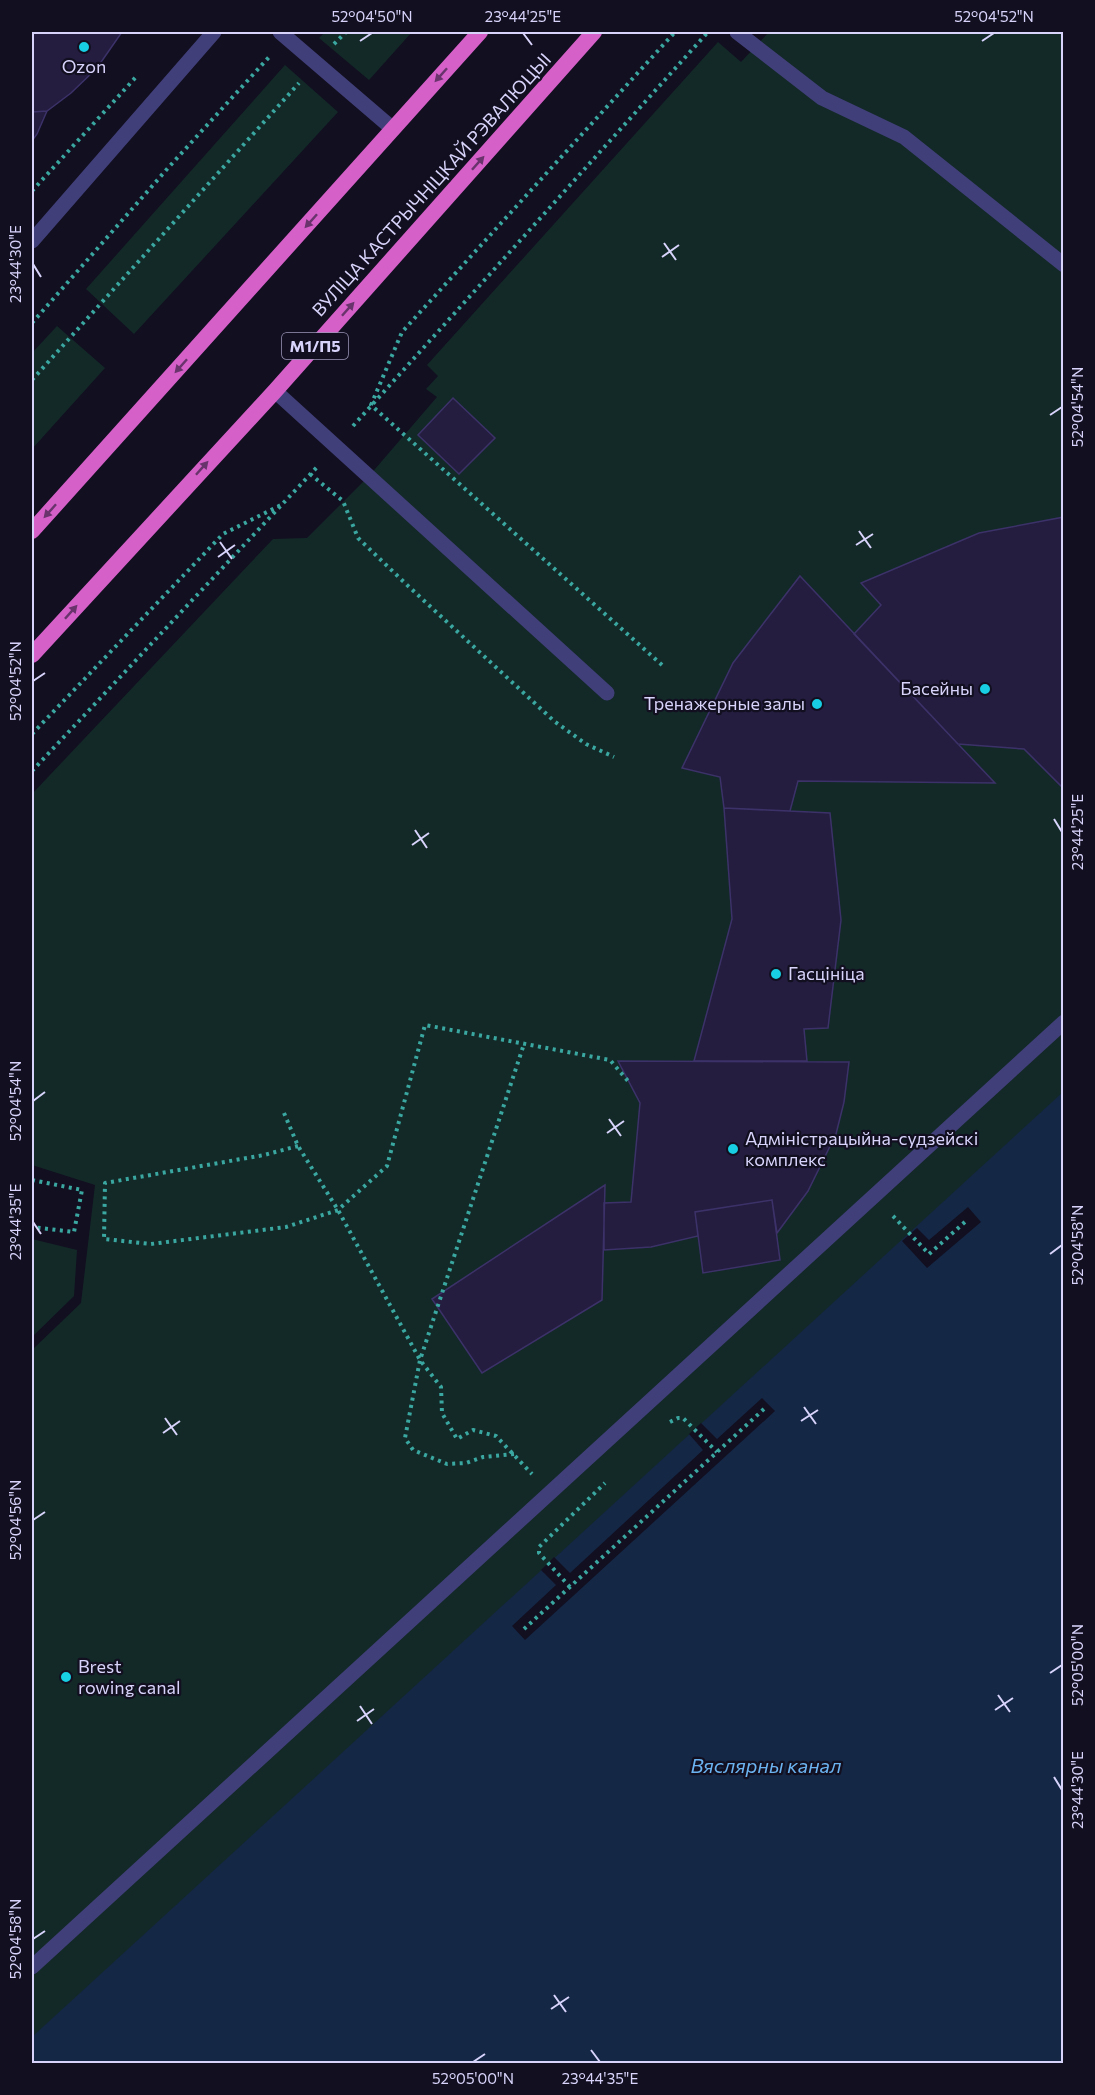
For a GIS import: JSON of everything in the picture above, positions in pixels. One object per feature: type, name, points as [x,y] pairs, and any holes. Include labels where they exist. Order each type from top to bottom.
[{"type":"highway","points":[[32,531],[480,32]]},
{"type":"highway","name":"ВУЛІЦА КАСТРЫЧНІЦКАЙ РЭВАЛЮЦЫІ","points":[[32,655],[275,391],[594,32]]},
{"type":"lane","points":[[32,241],[214,32]]},
{"type":"lane","points":[[737,32],[822,98],[904,137],[1064,265]]},
{"type":"lane","points":[[284,35],[393,129]]},
{"type":"lane","points":[[275,391],[607,693]]},
{"type":"lane","points":[[32,1967],[1064,1022]]},
{"type":"path","points":[[32,380],[346,32]]},
{"type":"path","points":[[371,405],[402,332],[675,32]]},
{"type":"path","points":[[32,771],[336,447],[371,405],[708,32]]},
{"type":"path","points":[[32,323],[284,35]]},
{"type":"path","points":[[32,191],[136,76]]},
{"type":"path","points":[[371,405],[662,665]]},
{"type":"path","points":[[310,474],[343,501],[358,538],[406,584],[554,721],[586,744],[614,757]]},
{"type":"path","points":[[32,735],[223,534],[284,503]]},
{"type":"path","points":[[298,1146],[242,1159],[105,1183],[104,1239],[151,1244],[163,1243],[286,1227],[338,1210],[387,1166],[425,1025],[610,1060],[628,1081]]},
{"type":"path","points":[[513,1454],[483,1457],[466,1463],[447,1464],[414,1450],[405,1438],[420,1360],[524,1044]]},
{"type":"path","points":[[284,1113],[298,1146],[338,1210],[420,1360],[441,1387],[442,1413],[457,1439],[473,1430],[496,1436],[550,1492]]},
{"type":"path","points":[[32,1180],[82,1190],[74,1232],[32,1227]]},
{"type":"path","points":[[908,1232],[929,1254],[968,1220]]},
{"type":"path","points":[[524,1629],[764,1409]]},
{"type":"path","points":[[663,1429],[672,1421],[683,1418],[717,1452]]},
{"type":"path","points":[[570,1587],[543,1559],[539,1553],[539,1547],[612,1476]]},
{"type":"green space","points":[[325,32],[412,32],[369,80],[319,38]]},
{"type":"green space","points":[[769,32],[1063,32],[1063,2063],[32,2063],[32,1350],[81,1303],[95,1185],[32,1165],[32,794],[273,539],[307,538],[369,476],[437,397],[426,389],[438,376],[427,365],[718,42],[741,62]]},
{"type":"green space","points":[[285,65],[338,112],[134,334],[86,289]]},
{"type":"green space","points":[[57,326],[105,368],[32,449],[32,353]]},
{"type":"green space","points":[[32,1239],[77,1250],[74,1296],[32,1337]]},
{"type":"water","name":"Вяслярны канал","points":[[1063,1092],[1063,2063],[32,2064],[32,2037]]},
{"type":"pier","points":[[968,1207],[981,1222],[927,1268],[902,1241],[917,1228],[929,1240]]},
{"type":"pier","points":[[762,1398],[775,1411],[525,1640],[512,1626],[556,1585],[541,1570],[554,1557],[570,1573],[703,1450],[689,1434],[701,1423],[717,1439]]},
{"type":"building","points":[[32,32],[122,32],[97,68],[71,93],[47,111],[32,112]]},
{"type":"building","points":[[47,111],[37,134],[32,141],[32,112]]},
{"type":"building","points":[[453,398],[495,438],[459,474],[418,435]]},
{"type":"building","name":"Басейны","points":[[1064,517],[1063,788],[1024,749],[958,744],[854,634],[881,605],[861,583],[979,533]]},
{"type":"building","name":"Тренажерные залы","points":[[800,576],[995,783],[798,781],[790,811],[724,808],[720,777],[682,768],[733,663]]},
{"type":"building","name":"Гасцініца","points":[[724,808],[830,813],[841,920],[828,1028],[804,1029],[807,1061],[694,1061],[732,919]]},
{"type":"building","name":"Адміністрацыйна-судзейскі комплекс","points":[[618,1061],[849,1062],[844,1102],[836,1134],[808,1191],[777,1233],[772,1200],[695,1212],[698,1236],[651,1247],[604,1250],[604,1203],[631,1202],[640,1103]]},
{"type":"building","points":[[605,1185],[602,1300],[482,1373],[432,1299]]},
{"type":"building","points":[[772,1200],[780,1260],[703,1273],[695,1212]]},
{"type":"place","name":"Ozon","points":[[84,47]]},
{"type":"place","name":"Басейны","points":[[985,689]]},
{"type":"place","name":"Тренажерные залы","points":[[817,704]]},
{"type":"place","name":"Гасцініца","points":[[776,974]]},
{"type":"place","name":"Адміністрацыйна-судзейскі комплекс","points":[[733,1149]]},
{"type":"place","name":"Brest rowing canal","points":[[66,1677]]}]
